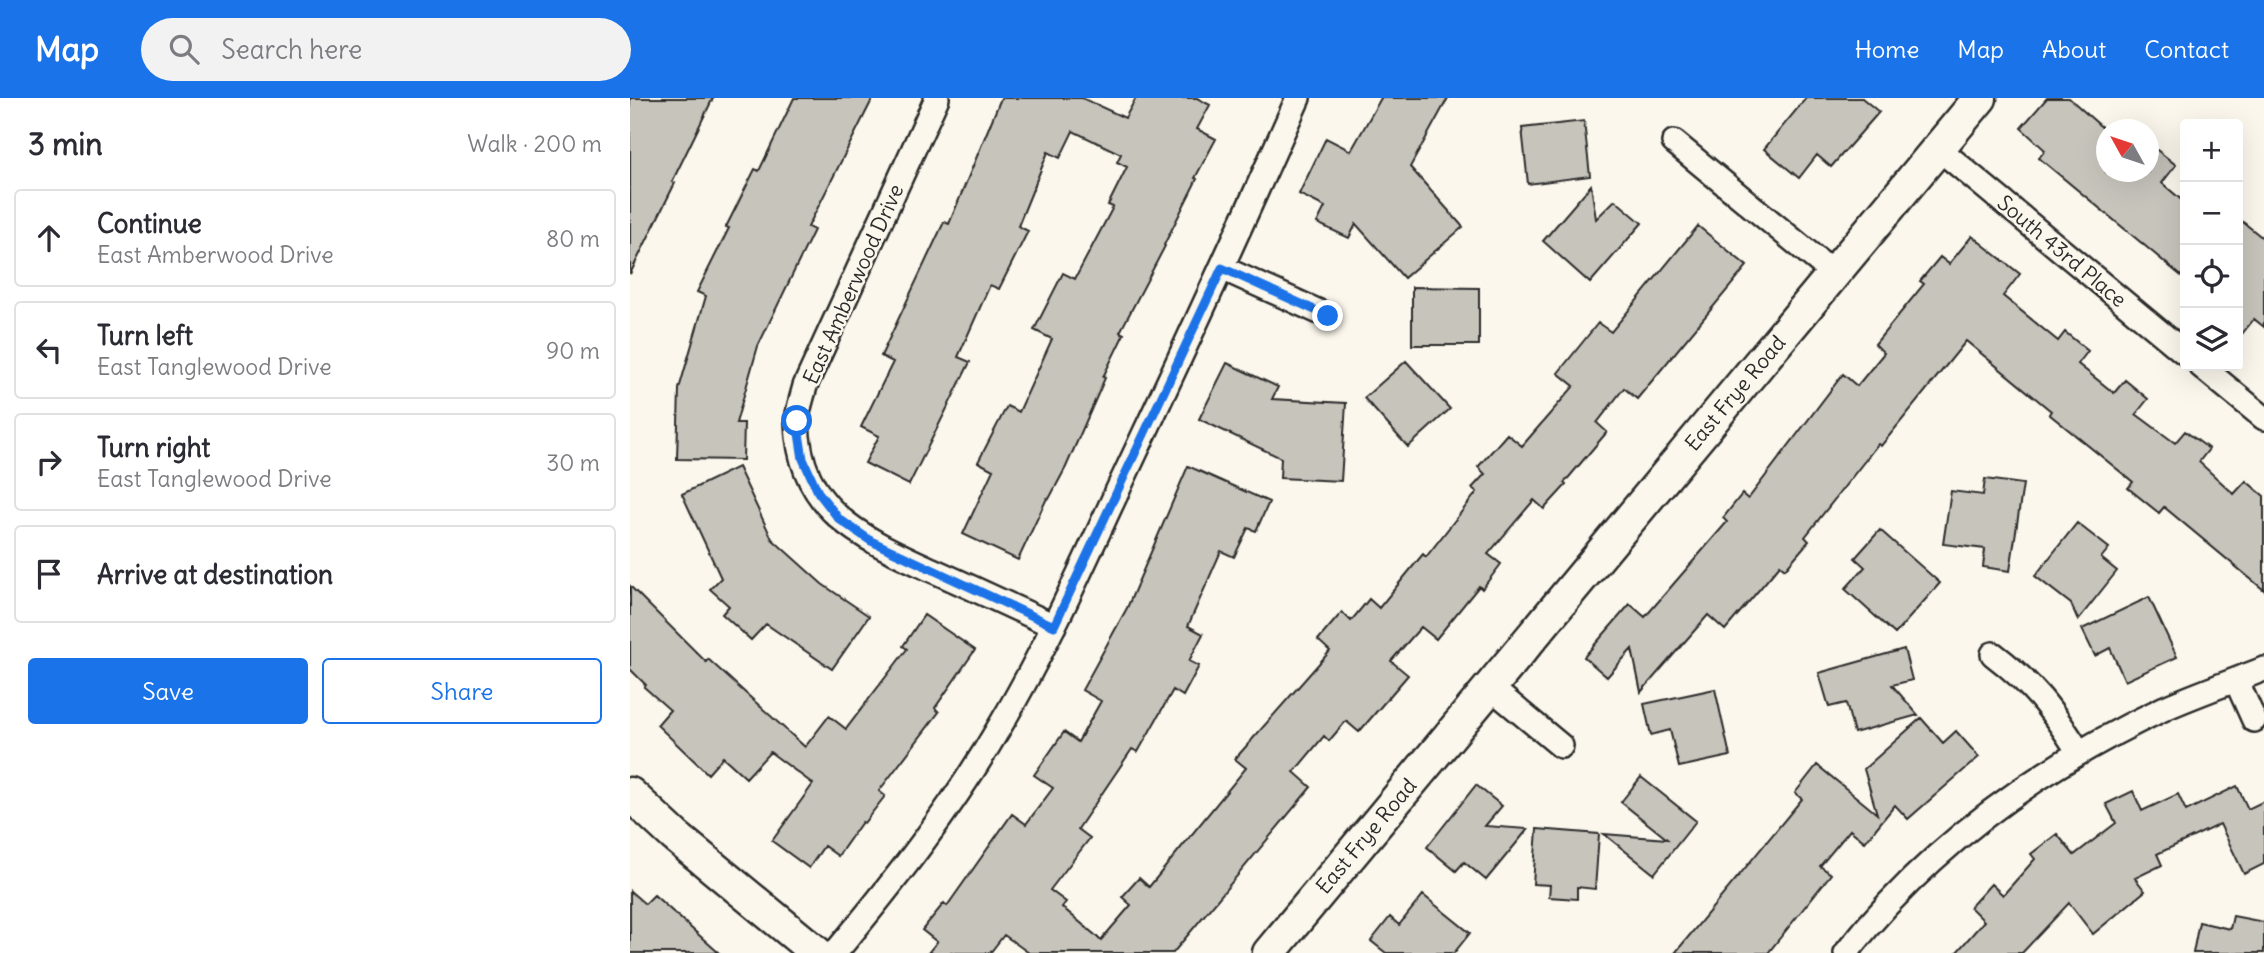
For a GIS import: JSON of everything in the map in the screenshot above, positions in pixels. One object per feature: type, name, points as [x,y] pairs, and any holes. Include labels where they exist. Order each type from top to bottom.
[{"type":"street","name":"East Amberwood Drive","points":[[937,98],[805,386],[797,421],[803,459],[818,492],[839,519],[871,541],[1054,626]]},
{"type":"street","points":[[835,953],[906,866],[1000,726],[1054,626],[1222,268],[1298,98]]},
{"type":"street","name":"East Frye Road","points":[[1269,953],[1980,98]]},
{"type":"street","points":[[1674,142],[1834,274]]},
{"type":"street","name":"South 43rd Place","points":[[1938,148],[2180,349]]},
{"type":"street","points":[[1222,268],[1328,316]]},
{"type":"street","points":[[2207,371],[2264,418]]},
{"type":"street","points":[[1993,654],[2020,674],[2048,704],[2079,752]]},
{"type":"street","points":[[1846,953],[1898,893],[1942,849],[2000,805],[2079,752],[2166,708],[2264,669]]},
{"type":"street","points":[[2236,680],[2254,720]]},
{"type":"street","points":[[1490,687],[1561,746]]},
{"type":"street","points":[[633,801],[817,953]]},
{"type":"building","points":[[630,98],[713,98],[630,274]]},
{"type":"building","points":[[794,98],[873,98],[808,227],[814,230],[758,346],[736,423],[744,423],[743,460],[677,459],[679,389],[706,296],[697,292],[755,169],[759,171]]},
{"type":"building","points":[[1001,98],[1082,98],[1125,118],[1136,98],[1197,98],[1210,105],[1197,129],[1216,139],[1120,332],[1124,334],[1066,467],[1049,499],[1047,498],[1018,560],[963,534],[993,470],[978,462],[1007,406],[1019,412],[1052,339],[1034,330],[1063,273],[1075,279],[1113,207],[1108,205],[1127,167],[1117,162],[1121,154],[1073,131],[1060,158],[1048,152],[1018,226],[1028,231],[999,289],[990,285],[958,357],[970,362],[909,485],[865,463],[879,436],[861,427],[893,362],[881,356],[944,222],[949,224]]},
{"type":"building","points":[[1381,98],[1448,98],[1410,167],[1463,227],[1404,278],[1356,224],[1349,238],[1317,223],[1325,207],[1299,194],[1326,138],[1351,151]]},
{"type":"building","points":[[1806,98],[1862,98],[1879,112],[1831,167],[1817,155],[1799,178],[1764,149]]},
{"type":"building","points":[[2047,98],[2069,98],[2096,122],[2096,182],[2159,182],[2159,152],[2176,165],[2162,183],[2180,199],[2180,275],[2039,158],[2045,150],[2021,128]]},
{"type":"building","points":[[1584,121],[1590,176],[1528,184],[1522,128]]},
{"type":"building","points":[[1591,185],[1596,219],[1615,200],[1642,223],[1590,283],[1543,241]]},
{"type":"building","points":[[2243,222],[2264,239],[2264,327],[2254,319],[2243,333]]},
{"type":"building","points":[[1698,226],[1747,266],[1637,399],[1624,388],[1597,423],[1607,432],[1564,483],[1566,485],[1544,509],[1534,500],[1488,554],[1501,564],[1482,589],[1479,586],[1436,639],[1421,627],[1391,661],[1408,675],[1359,732],[1346,721],[1329,741],[1324,736],[1294,772],[1311,787],[1173,953],[1029,953],[1004,935],[990,953],[928,953],[937,942],[922,930],[944,903],[947,906],[1012,814],[1026,824],[1053,788],[1034,775],[1064,732],[1078,742],[1101,701],[1082,690],[1127,608],[1188,466],[1269,502],[1256,531],[1248,528],[1234,557],[1221,551],[1188,626],[1203,634],[1189,661],[1199,666],[1183,696],[1173,690],[1138,752],[1132,749],[1078,829],[1090,838],[1050,890],[1066,902],[1062,907],[1101,940],[1131,905],[1122,897],[1139,878],[1149,887],[1246,768],[1235,759],[1330,651],[1318,640],[1342,612],[1351,621],[1369,599],[1379,608],[1423,554],[1426,557],[1477,492],[1472,488],[1485,474],[1478,467],[1507,434],[1522,446],[1574,386],[1558,373],[1598,323],[1611,332]]},
{"type":"building","points":[[1972,236],[2020,274],[2003,296],[2058,341],[2065,332],[2088,351],[2078,364],[2114,393],[2125,380],[2148,399],[2136,414],[2175,443],[2185,431],[2209,449],[2199,462],[2234,494],[2246,481],[2264,496],[2264,590],[2164,507],[2159,513],[2128,488],[2133,482],[2049,414],[2051,411],[1966,341],[1881,446],[1878,444],[1805,537],[1809,541],[1785,569],[1780,565],[1725,630],[1708,615],[1641,692],[1632,649],[1607,677],[1584,657],[1630,604],[1645,617],[1727,522],[1723,518],[1742,494],[1748,499],[1843,374],[1857,386],[1884,353],[1875,344],[1924,284],[1920,281],[1940,257],[1949,264]]},
{"type":"building","points":[[1412,287],[1479,288],[1479,345],[1412,345]]},
{"type":"building","points":[[1406,361],[1450,409],[1408,447],[1364,398]]},
{"type":"building","points":[[1227,363],[1278,387],[1272,399],[1346,403],[1341,481],[1280,478],[1281,458],[1199,419]]},
{"type":"building","points":[[738,467],[772,539],[822,584],[869,616],[832,669],[766,624],[751,640],[722,614],[729,606],[710,589],[721,578],[682,494]]},
{"type":"building","points":[[1985,479],[2023,484],[2010,571],[1983,567],[1985,549],[1943,544],[1951,491],[1983,495]]},
{"type":"building","points":[[2077,523],[2109,548],[2101,558],[2117,571],[2078,620],[2071,604],[2035,576]]},
{"type":"building","points":[[1880,530],[1940,583],[1895,634],[1845,589],[1865,567],[1855,558]]},
{"type":"building","points":[[630,586],[706,662],[708,659],[805,747],[829,716],[846,729],[907,649],[903,646],[924,615],[975,650],[935,708],[939,712],[879,791],[885,796],[838,856],[824,846],[809,868],[772,841],[813,784],[770,752],[746,778],[723,757],[708,774],[657,725],[670,710],[644,687],[646,685],[630,669]]},
{"type":"building","points":[[2149,597],[2177,657],[2125,681],[2110,648],[2095,656],[2082,629]]},
{"type":"building","points":[[1904,649],[1912,680],[1892,685],[1918,715],[1854,733],[1846,703],[1829,707],[1819,673]]},
{"type":"building","points":[[1715,689],[1730,756],[1679,767],[1670,730],[1651,735],[1644,704]]},
{"type":"building","points":[[1921,718],[1943,743],[1956,731],[1979,757],[1908,819],[1895,805],[1865,842],[1850,830],[1820,866],[1831,874],[1768,953],[1675,953],[1802,799],[1795,793],[1817,765],[1877,814],[1864,769]]},
{"type":"building","points":[[1641,777],[1696,821],[1654,874],[1604,834],[1667,839],[1621,802]]},
{"type":"building","points":[[1476,785],[1502,806],[1485,826],[1528,829],[1486,880],[1464,862],[1456,871],[1427,847]]},
{"type":"building","points":[[2237,786],[2248,809],[2264,801],[2264,864],[2244,874],[2220,824],[2157,854],[2162,865],[2135,878],[2145,891],[2093,934],[2069,903],[2022,953],[1956,953],[1984,921],[1970,907],[1991,884],[2003,895],[2035,859],[2031,854],[2057,834],[2074,855],[2116,823],[2106,804],[2133,791],[2142,811],[2178,794],[2186,811]]},
{"type":"building","points":[[1537,829],[1599,834],[1595,889],[1577,887],[1577,899],[1549,897],[1550,885],[1533,884]]},
{"type":"building","points":[[630,891],[645,904],[654,895],[719,953],[630,953]]},
{"type":"building","points":[[1423,895],[1470,933],[1454,953],[1386,953],[1371,941],[1390,917],[1399,925]]},
{"type":"building","points":[[2233,916],[2264,922],[2264,953],[2193,953],[2199,922],[2230,929]]},
{"type":"route","points":[[797,421],[803,459],[818,492],[839,519],[871,541],[1054,626],[1222,268],[1328,316]]}]
